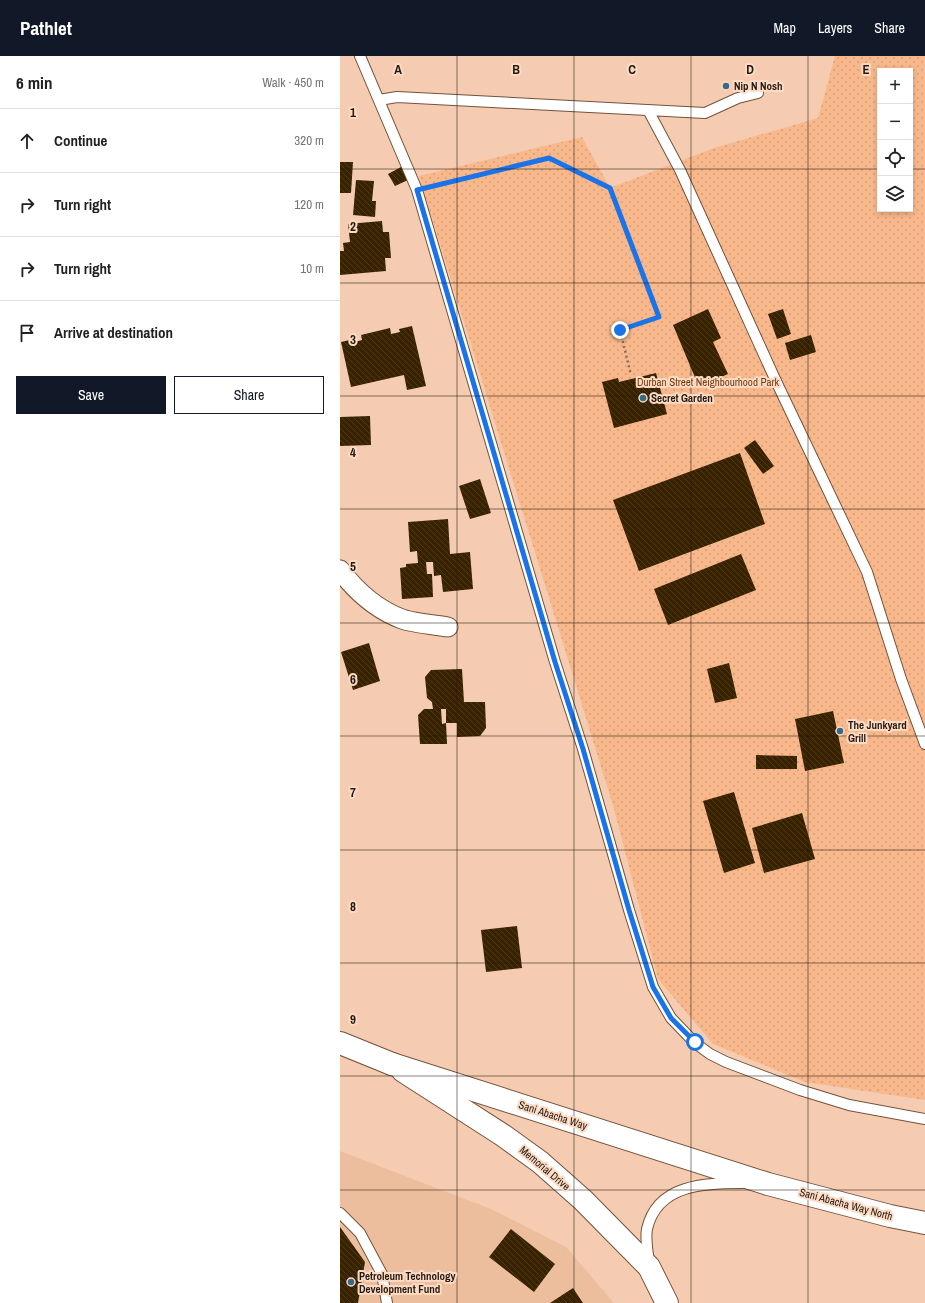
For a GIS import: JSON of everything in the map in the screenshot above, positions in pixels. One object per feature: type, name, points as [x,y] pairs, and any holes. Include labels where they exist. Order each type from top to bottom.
[{"type":"main road","name":"Sani Abacha Way","points":[[340,1043],[392,1064],[768,1184]]},
{"type":"main road","name":"Memorial Drive","points":[[392,1064],[504,1136],[540,1162],[583,1200],[649,1267],[667,1303]]},
{"type":"main road","name":"Sani Abacha Way North","points":[[768,1184],[890,1216],[925,1223]]},
{"type":"street","points":[[340,570],[349,582],[373,604],[403,620],[448,627]]},
{"type":"lane","points":[[360,56],[417,190],[553,655],[583,749],[629,910],[653,987],[671,1018],[695,1042],[710,1054],[726,1062],[800,1090],[849,1105],[925,1119]]},
{"type":"lane","points":[[379,100],[397,97],[705,113],[738,98],[758,93]]},
{"type":"lane","points":[[648,110],[680,170],[775,379],[867,572],[901,678],[925,744]]},
{"type":"lane","points":[[649,1267],[647,1230],[652,1215],[661,1202],[685,1188],[722,1183],[768,1184]]},
{"type":"lane","points":[[340,1213],[360,1233],[382,1274],[387,1303]]},
{"type":"path","points":[[417,190],[549,158],[610,188],[659,317],[620,330],[631,375]]},
{"type":"shaded area","points":[[340,1151],[491,1209],[566,1247],[614,1303],[340,1303]]},
{"type":"green space","name":"Durban Street Neighbourhood Park","points":[[835,56],[925,56],[925,1100],[805,1082],[713,1044],[658,979],[614,809],[419,176],[582,137],[610,188],[714,148],[818,118]]},
{"type":"building","points":[[340,162],[353,162],[351,193],[340,193]]},
{"type":"building","points":[[401,167],[408,180],[395,186],[388,174]]},
{"type":"building","points":[[356,180],[374,181],[372,201],[376,201],[375,217],[353,215]]},
{"type":"building","points":[[382,221],[383,232],[389,232],[391,258],[385,258],[386,271],[340,275],[340,251],[344,251],[343,243],[350,242],[348,224]]},
{"type":"building","points":[[708,309],[721,338],[713,342],[728,374],[699,387],[673,325]]},
{"type":"building","points":[[783,309],[791,334],[777,339],[768,314]]},
{"type":"building","points":[[412,326],[426,386],[407,390],[404,375],[351,387],[341,342],[354,339],[355,342],[362,340],[361,335],[390,328],[391,334],[400,332],[399,329]]},
{"type":"building","points":[[811,335],[816,352],[790,360],[785,343]]},
{"type":"building","name":"Secret Garden","points":[[656,373],[667,414],[614,428],[602,382],[618,378],[619,382]]},
{"type":"building","points":[[370,416],[371,445],[340,446],[340,417]]},
{"type":"building","points":[[755,440],[774,466],[763,474],[744,448]]},
{"type":"building","points":[[740,453],[765,524],[639,571],[613,500]]},
{"type":"building","points":[[480,479],[491,513],[470,519],[459,486]]},
{"type":"building","points":[[448,519],[450,554],[470,552],[473,589],[443,592],[441,575],[434,576],[433,562],[426,562],[427,574],[432,574],[433,597],[402,599],[400,568],[406,567],[406,564],[418,563],[417,551],[410,552],[408,522]]},
{"type":"building","points":[[741,554],[756,590],[668,625],[654,589]]},
{"type":"building","points":[[369,643],[380,681],[353,690],[341,652]]},
{"type":"building","points":[[729,663],[737,698],[715,703],[707,669]]},
{"type":"building","points":[[462,669],[464,702],[485,702],[486,728],[480,736],[457,737],[457,723],[446,723],[447,744],[420,744],[418,715],[424,709],[433,709],[432,702],[427,698],[425,677],[431,670]],"holes":[[[441,709],[446,709],[446,723],[442,724]]]},
{"type":"building","points":[[833,711],[844,763],[805,771],[795,719]]},
{"type":"building","points":[[756,755],[797,756],[797,769],[756,769]]},
{"type":"building","points":[[734,792],[755,863],[724,873],[703,801]]},
{"type":"building","points":[[802,813],[815,859],[764,873],[752,828]]},
{"type":"building","points":[[517,926],[522,968],[486,972],[481,930]]},
{"type":"building","name":"Petroleum Technology Development Fund","points":[[340,1227],[365,1262],[358,1303],[340,1303]]},
{"type":"building","points":[[511,1229],[555,1264],[534,1292],[489,1257]]},
{"type":"building","points":[[573,1288],[583,1303],[550,1303]]},
{"type":"place","name":"Nip N Nosh","points":[[726,86]]},
{"type":"place","name":"Secret Garden","points":[[643,398]]},
{"type":"place","name":"The Junkyard Grill","points":[[840,731]]},
{"type":"place","name":"Petroleum Technology Development Fund","points":[[351,1282]]},
{"type":"route","points":[[620,330],[659,317],[610,188],[549,158],[417,190],[555,662],[583,749],[629,910],[653,987],[671,1018],[695,1042]]}]
